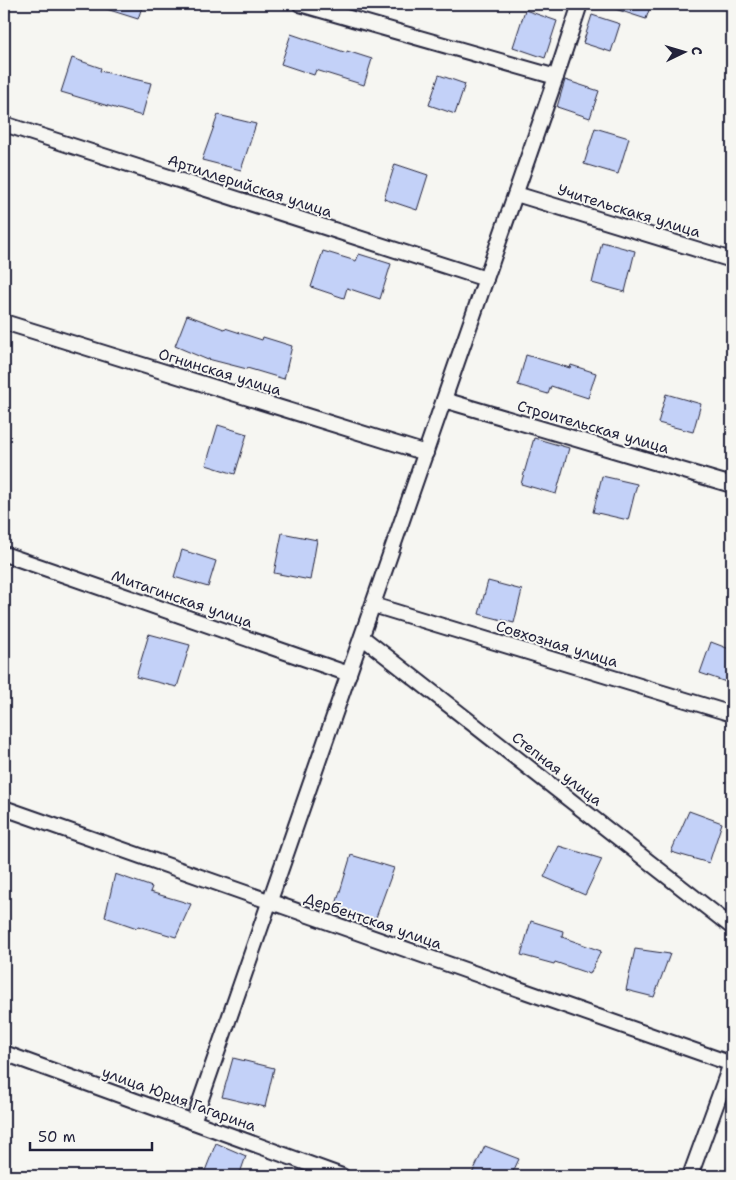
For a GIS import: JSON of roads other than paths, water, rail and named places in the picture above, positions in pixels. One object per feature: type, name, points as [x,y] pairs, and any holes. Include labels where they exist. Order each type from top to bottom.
[{"type":"street","points":[[300,4],[556,77]]},
{"type":"street","points":[[193,1122],[516,194],[580,4]]},
{"type":"street","name":"Артиллерийская улица","points":[[4,124],[486,279]]},
{"type":"street","name":"Учительскакя улица","points":[[516,194],[732,260]]},
{"type":"street","name":"Огнинская улица","points":[[4,322],[426,453]]},
{"type":"street","name":"Строительская улица","points":[[444,400],[732,484]]},
{"type":"street","name":"Митагинская улица","points":[[4,554],[349,674]]},
{"type":"street","name":"Совхозная улица","points":[[373,605],[732,714]]},
{"type":"street","name":"Степная улица","points":[[362,637],[732,927]]},
{"type":"street","name":"Дербентская улица","points":[[4,808],[732,1063]]},
{"type":"street","name":"улица Юрия Гагарина","points":[[4,1053],[342,1176]]},
{"type":"street","points":[[690,1176],[732,1063]]}]
